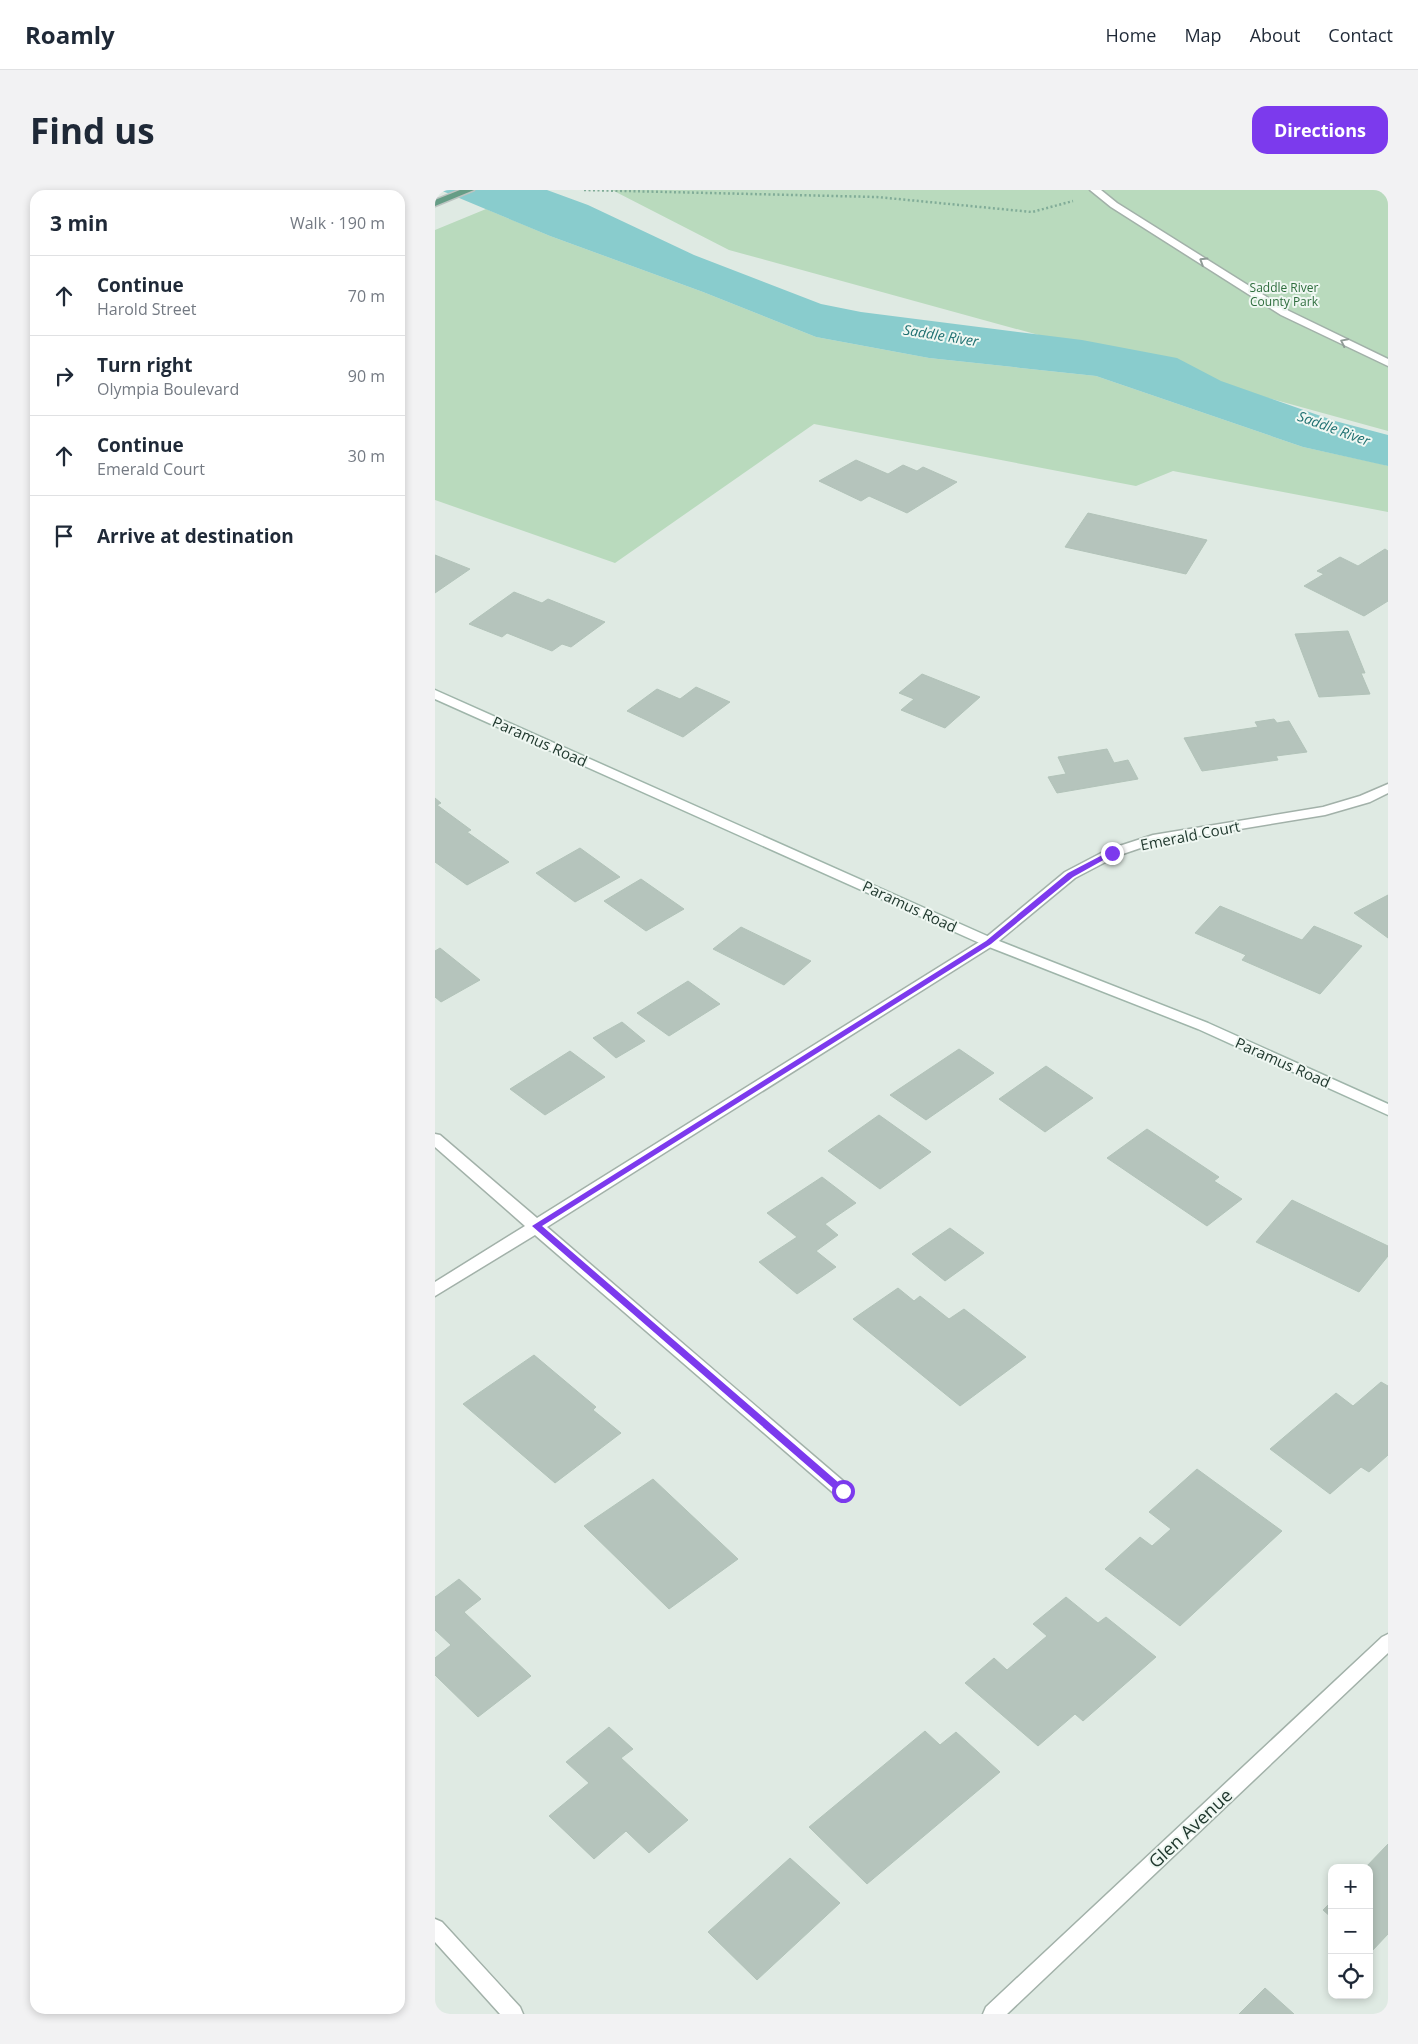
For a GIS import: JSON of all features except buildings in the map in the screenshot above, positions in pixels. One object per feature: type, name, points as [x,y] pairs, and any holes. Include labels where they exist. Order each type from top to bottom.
[{"type":"main road","points":[[435,203],[469,190]]},
{"type":"street","points":[[1095,190],[1114,205],[1285,313],[1388,363]]},
{"type":"street","name":"Paramus Road","points":[[435,694],[989,942],[1203,1026],[1388,1110]]},
{"type":"street","name":"Emerald Court","points":[[435,1290],[989,942],[1070,875],[1112,853],[1153,839],[1325,811],[1365,799],[1388,788]]},
{"type":"street","points":[[435,1139],[843,1491]]},
{"type":"street","name":"Glen Avenue","points":[[993,2014],[1388,1642]]},
{"type":"street","points":[[435,1928],[513,2014]]},
{"type":"path","points":[[583,190],[877,197],[1033,212],[1074,200]]},
{"type":"green space","name":"Saddle River County Park","points":[[612,190],[1388,190],[1388,431],[729,250]]},
{"type":"green space","points":[[486,209],[550,236],[703,292],[816,337],[929,358],[1096,376],[1303,447],[1388,466],[1388,512],[1173,471],[1136,486],[814,424],[615,563],[435,500],[435,230]]},
{"type":"water","name":"Saddle River","points":[[440,190],[547,190],[588,205],[694,255],[821,304],[861,312],[1082,340],[1177,358],[1221,381],[1335,421],[1388,435],[1388,466],[1303,447],[1096,376],[929,358],[816,337],[703,292],[550,236]]},
{"type":"route","points":[[843,1491],[536,1226],[989,942],[1070,875],[1112,853]]}]
